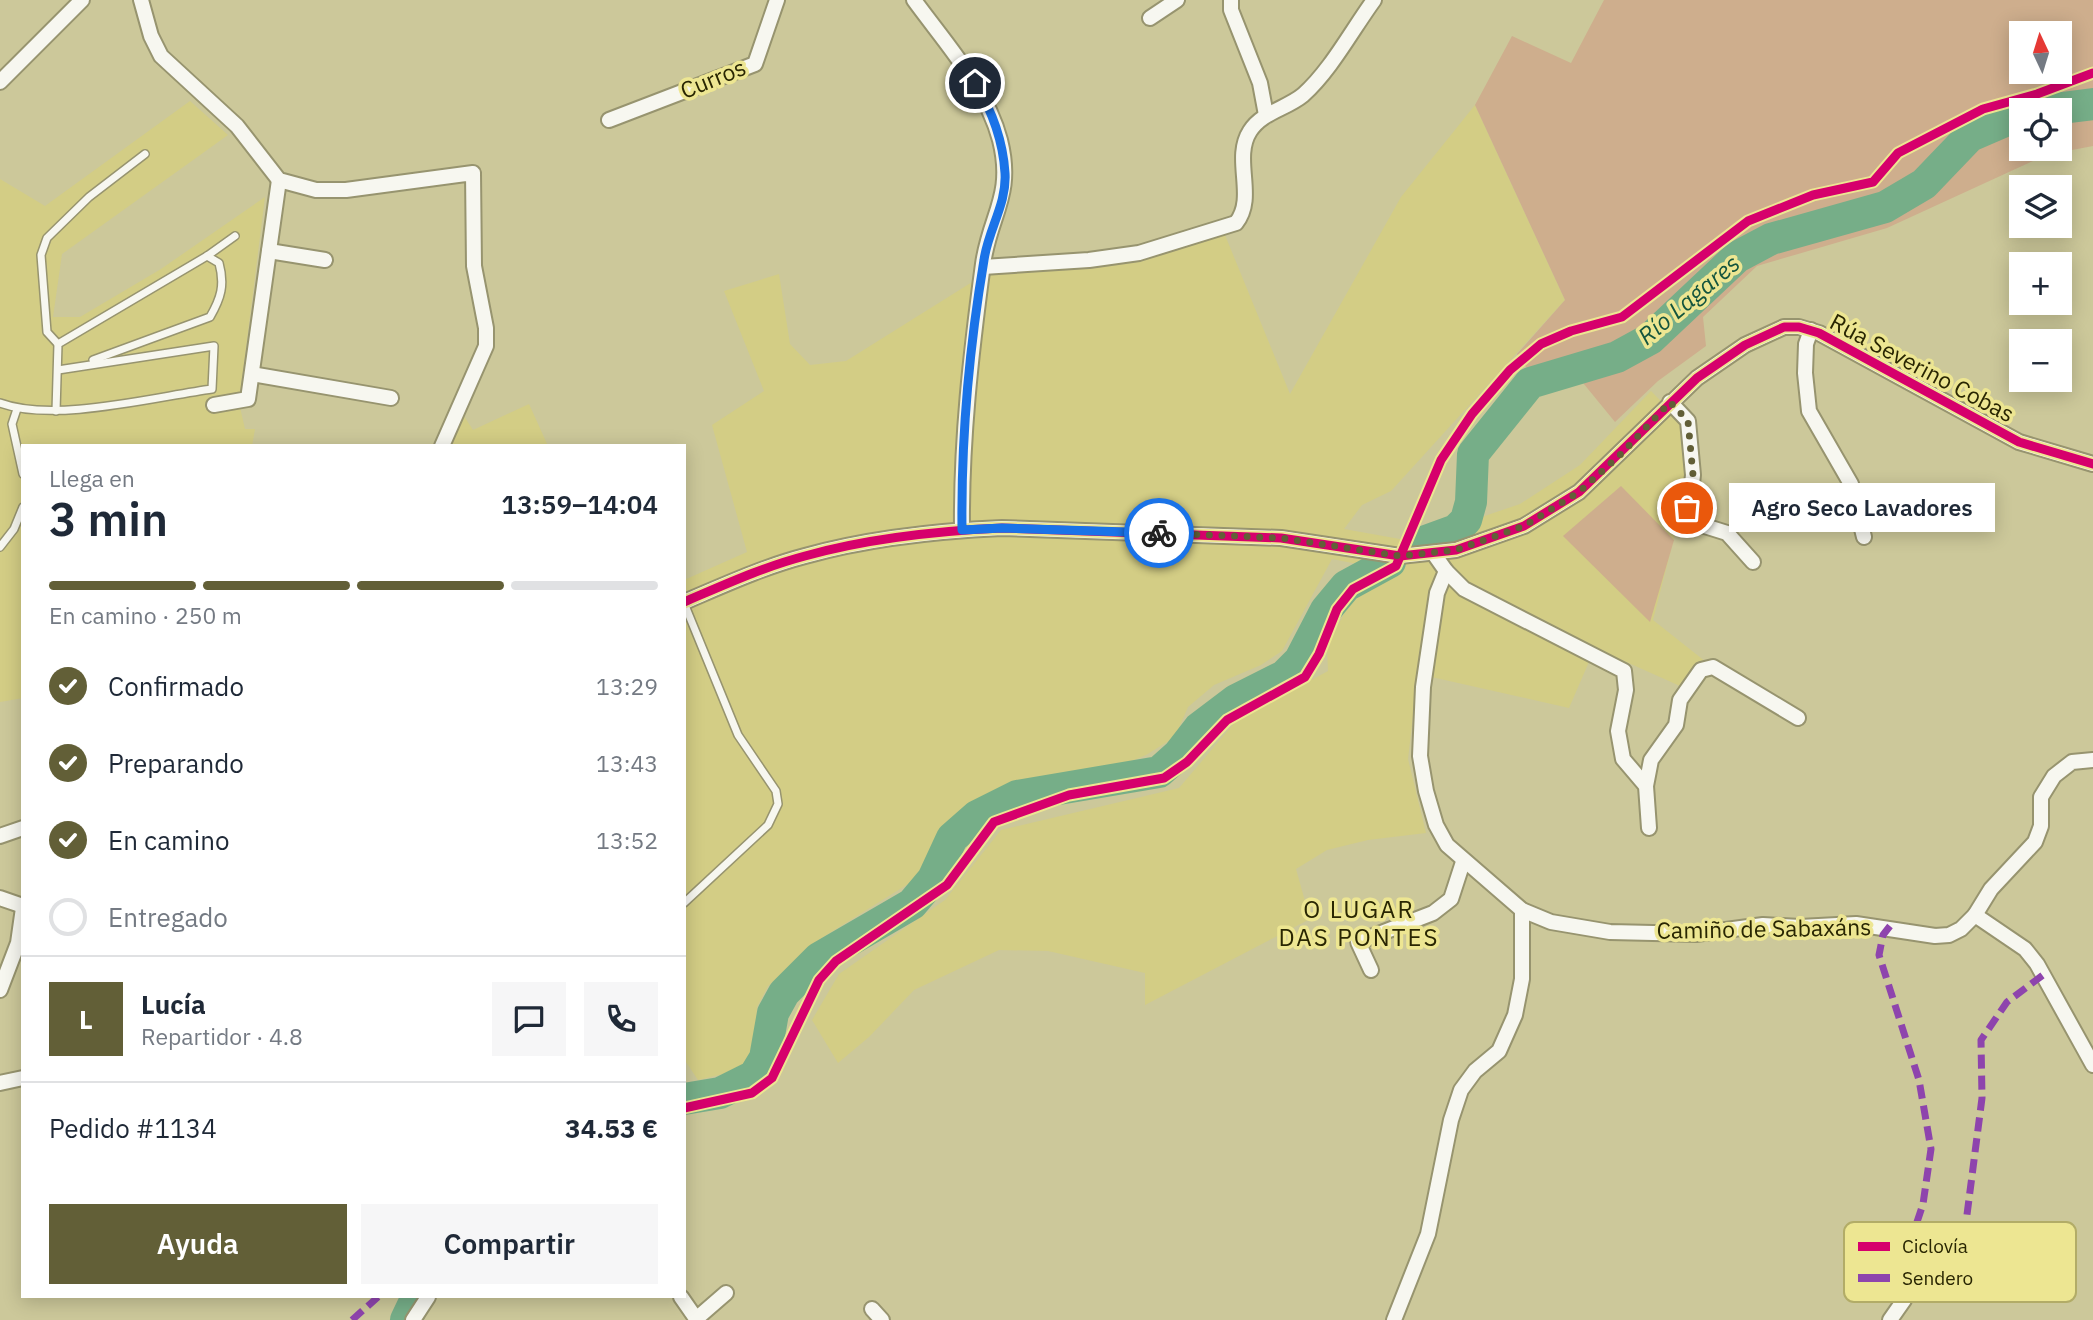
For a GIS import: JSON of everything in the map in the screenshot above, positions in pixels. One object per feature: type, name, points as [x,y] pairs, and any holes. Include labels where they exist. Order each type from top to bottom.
[{"type":"street","points":[[0,82],[82,0]]},
{"type":"street","points":[[141,0],[151,36],[161,56],[237,126],[279,180],[316,190],[346,190],[473,173],[474,266],[486,328],[486,346],[443,444]]},
{"type":"street","name":"Curros","points":[[610,120],[755,64],[777,0]]},
{"type":"street","points":[[914,0],[983,95],[1000,140],[1005,186],[983,267],[961,454],[962,530]]},
{"type":"street","points":[[1150,18],[1177,0]]},
{"type":"street","points":[[1231,0],[1231,10],[1260,83],[1266,115]]},
{"type":"street","points":[[983,267],[1089,260],[1139,253],[1236,223],[1242,216],[1245,202],[1244,145],[1253,127],[1266,115],[1285,107],[1315,82],[1374,0]]},
{"type":"street","points":[[214,405],[248,399],[279,180]]},
{"type":"street","points":[[269,251],[325,260]]},
{"type":"street","name":"Rúa Severino Cobas","points":[[686,601],[751,574],[806,556],[892,537],[962,530],[1002,528],[1244,536],[1339,546],[1400,556],[1434,554],[1491,540],[1552,510],[1604,471],[1670,402],[1722,359],[1768,331],[1784,327],[1811,331],[2019,442],[2093,463]]},
{"type":"street","points":[[1811,331],[1805,363],[1809,411],[1851,484],[1864,537]]},
{"type":"street","points":[[252,374],[391,398]]},
{"type":"street","points":[[1670,402],[1688,421],[1693,475],[1688,516],[1695,523],[1727,533],[1753,562]]},
{"type":"street","points":[[1434,554],[1464,589],[1625,671],[1626,690],[1618,731],[1623,759],[1646,786]]},
{"type":"street","name":"Camiño de Sabaxáns","points":[[1446,571],[1437,593],[1427,648],[1420,756],[1426,791],[1436,825],[1447,845],[1463,862],[1522,910],[1551,922],[1610,932],[1696,934],[1763,925],[1800,927],[1856,924],[1936,936],[1949,935],[1975,915]]},
{"type":"street","points":[[1649,828],[1646,786],[1651,760],[1676,724],[1680,700],[1701,670],[1713,667],[1798,718]]},
{"type":"street","points":[[2093,760],[2072,762],[2054,776],[2041,797],[2041,826],[2035,842],[1991,889],[1975,915],[2025,949],[2037,964],[2093,1065]]},
{"type":"street","points":[[0,836],[21,829]]},
{"type":"street","points":[[1371,970],[1358,942],[1433,913],[1451,899],[1463,862]]},
{"type":"street","points":[[0,898],[21,906]]},
{"type":"street","points":[[1394,1320],[1428,1234],[1451,1120],[1461,1090],[1475,1072],[1499,1051],[1515,1014],[1522,979],[1522,910]]},
{"type":"street","points":[[0,990],[18,943],[21,921]]},
{"type":"street","points":[[0,1083],[21,1078]]},
{"type":"street","points":[[682,1298],[697,1319],[726,1293]]},
{"type":"street","points":[[413,1320],[427,1298]]},
{"type":"street","points":[[1890,1320],[1903,1302]]},
{"type":"lane","points":[[56,411],[58,344],[47,332],[41,255],[47,238],[89,197],[145,154]]},
{"type":"lane","points":[[58,344],[208,256],[235,236]]},
{"type":"lane","points":[[58,370],[85,363],[210,317],[220,300],[223,280],[219,263],[208,256]]},
{"type":"lane","points":[[0,403],[17,409],[56,411],[212,389],[214,346],[85,363]]},
{"type":"lane","points":[[17,409],[12,425],[21,465]]},
{"type":"lane","points":[[0,547],[14,529],[21,512]]},
{"type":"lane","points":[[686,607],[738,735],[776,791],[778,804],[768,825],[686,901]]},
{"type":"shaded area","points":[[1604,0],[2093,0],[2093,146],[2072,150],[2072,98],[2009,98],[2009,161],[2033,161],[1887,228],[1757,266],[1703,317],[1706,346],[1658,381],[1615,422],[1579,378],[1544,393],[1517,354],[1565,300],[1475,105],[1512,36],[1571,63]]},
{"type":"shaded area","points":[[190,101],[228,135],[62,254],[53,317],[80,317],[161,269],[265,197],[239,403],[245,429],[255,429],[252,444],[21,444],[21,698],[0,702],[0,179],[45,206]]},
{"type":"shaded area","points":[[1475,105],[1565,300],[1391,491],[1362,505],[1344,529],[1411,541],[1444,539],[1467,522],[1520,504],[1580,465],[1651,391],[1683,424],[1689,479],[1653,620],[1706,662],[1689,690],[1595,648],[1569,708],[1418,674],[1408,759],[1426,833],[1368,840],[1327,850],[1296,869],[1310,919],[1145,1005],[1145,973],[1048,951],[999,950],[914,990],[869,1037],[838,1063],[812,1020],[839,974],[945,900],[1001,830],[1179,788],[1236,721],[1328,671],[1327,646],[1356,591],[1398,572],[1332,559],[1282,651],[1261,665],[1214,685],[1188,707],[1175,737],[1146,755],[1105,772],[1043,778],[988,794],[952,819],[916,879],[820,939],[768,986],[757,1007],[755,1054],[736,1071],[698,1080],[686,1062],[686,579],[747,552],[712,425],[764,391],[724,291],[779,274],[790,344],[810,365],[846,361],[993,269],[1139,258],[1225,235],[1290,394],[1401,197]]},
{"type":"shaded area","points":[[529,404],[547,444],[448,444],[462,413],[473,430]]},
{"type":"shaded area","points":[[1621,486],[1674,540],[1650,622],[1563,536]]},
{"type":"waterway","name":"Río Lagares","points":[[2072,107],[2093,104]]},
{"type":"waterway","name":"Río Lagares","points":[[1423,542],[1456,530],[1466,520],[1471,502],[1473,454],[1530,383],[1617,357],[1650,339],[1737,257],[1771,239],[1885,207],[1924,184],[1970,136],[2009,119]]},
{"type":"waterway","name":"Río Lagares","points":[[686,1099],[720,1093],[754,1076],[765,1058],[773,1013],[784,993],[819,958],[912,904],[933,879],[952,838],[977,816],[1017,796],[1159,772],[1178,755],[1199,728],[1236,700],[1284,676],[1300,660],[1326,610],[1346,586],[1390,562]]},
{"type":"waterway","name":"Río Lagares","points":[[406,1320],[417,1298]]},
{"type":"marked path","points":[[1890,926],[1883,935],[1879,955],[1919,1080],[1931,1149],[1923,1204],[1917,1222]]},
{"type":"marked path","points":[[1966,1222],[1982,1098],[1981,1040],[2007,1002],[2043,975]]},
{"type":"marked path","points":[[352,1320],[377,1298]]},
{"type":"cycle path","points":[[686,1108],[752,1093],[772,1078],[819,980],[836,961],[947,885],[994,822],[1069,795],[1164,778],[1187,762],[1227,720],[1305,677],[1319,654],[1337,609],[1353,589],[1396,566],[1441,460],[1472,414],[1510,370],[1541,344],[1571,331],[1622,317],[1748,221],[1813,195],[1873,182],[1898,153],[1983,109],[2037,94],[2093,73]]},
{"type":"cycle path","points":[[686,601],[789,560],[829,550],[903,536],[977,529],[1281,538],[1400,556],[1456,550],[1524,526],[1579,492],[1697,378],[1745,345],[1784,327],[1799,327],[1819,333],[2019,442],[2093,464]]},
{"type":"way so far","points":[[1159,533],[1281,538],[1400,556],[1456,550],[1491,540],[1524,526],[1579,492],[1604,471],[1670,402],[1688,421],[1693,475],[1687,508]]},
{"type":"place","name":"Agro Seco Lavadores","points":[[1687,508]]},
{"type":"district","name":"O LUGAR DAS PONTES","points":[[1359,924]]},
{"type":"route","points":[[975,83],[995,124],[1006,174],[1000,210],[984,255],[961,454],[962,530],[1002,528],[1159,533]]}]
